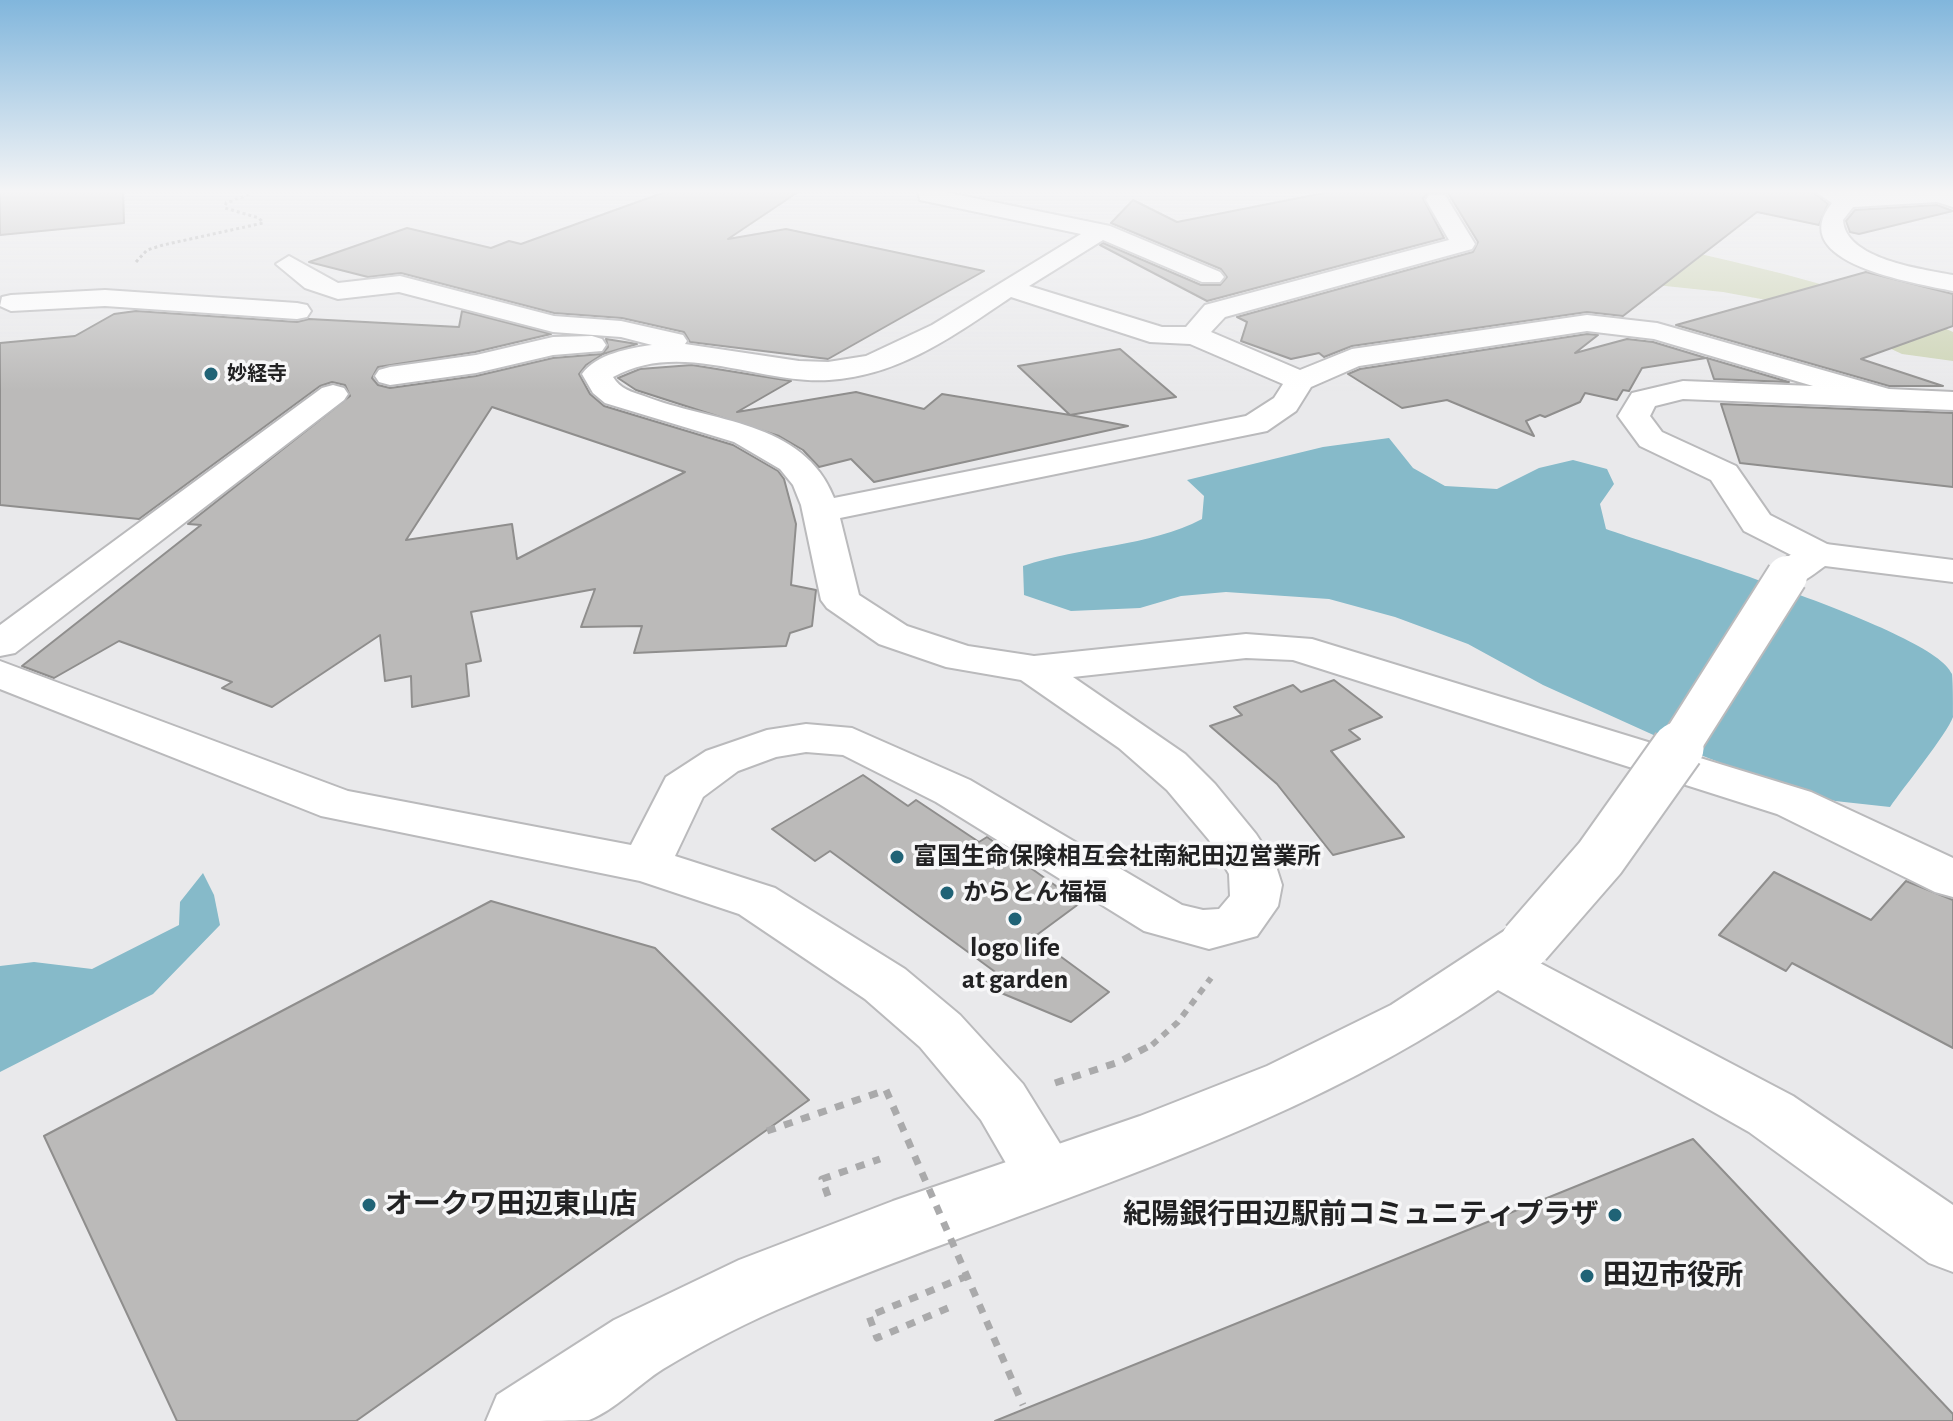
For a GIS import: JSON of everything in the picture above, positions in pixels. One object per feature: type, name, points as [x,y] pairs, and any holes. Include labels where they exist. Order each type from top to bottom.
[{"type":"street","points":[[1057,258],[913,348],[873,363],[831,371],[791,371],[672,353],[628,356],[597,374],[601,385],[615,396],[759,443],[790,462],[810,483],[841,600],[893,635],[961,658],[1034,669],[1246,646],[1297,648],[1794,803],[1953,879]]},
{"type":"street","points":[[1167,258],[1211,277]]},
{"type":"street","points":[[1194,335],[1215,311],[1410,258]]},
{"type":"street","points":[[1865,258],[1899,271],[1953,283]]},
{"type":"street","points":[[289,264],[298,274],[346,292],[380,283],[400,284],[553,324],[621,329],[662,337],[703,357]]},
{"type":"street","points":[[1008,288],[1160,336],[1194,335],[1300,381]]},
{"type":"street","points":[[4,304],[105,298],[297,311]]},
{"type":"street","points":[[818,512],[1256,424],[1285,404],[1300,381],[1352,358],[1587,323],[1657,331],[1890,399]]},
{"type":"street","points":[[390,376],[476,364],[581,343],[610,347],[628,356]]},
{"type":"street","points":[[1953,401],[1683,390],[1643,400],[1634,416],[1651,439],[1724,473],[1757,523],[1803,565],[1953,571]]},
{"type":"street","points":[[0,644],[333,394]]},
{"type":"street","points":[[523,1421],[559,1393],[649,1336],[780,1275],[1271,1090],[1445,1002],[1512,954],[1577,890],[1680,747],[1803,565]]},
{"type":"street","points":[[646,865],[683,788],[722,761],[767,744],[806,738],[852,742],[977,805],[1163,918],[1194,928],[1219,931],[1241,920],[1255,904],[1258,883],[1252,866],[1217,817],[1167,764],[1136,738],[1064,694],[1034,669]]},
{"type":"street","points":[[0,674],[338,805],[646,865],[757,901],[885,984],[940,1031],[1002,1102],[1048,1176]]},
{"type":"street","points":[[1512,954],[1771,1114],[1953,1242]]},
{"type":"path","points":[[137,269],[135,262],[139,258]]},
{"type":"path","points":[[1002,1102],[1105,1067],[1153,1045],[1182,1017],[1213,974],[1241,920]]},
{"type":"path","points":[[767,1131],[886,1090],[1023,1405]]},
{"type":"path","points":[[948,1308],[877,1338],[869,1316],[967,1276]]},
{"type":"green space","points":[[1664,258],[1720,258],[1749,265],[1886,305],[1953,332],[1953,361],[1902,354],[1799,306],[1723,292],[1627,282]]},
{"type":"water","points":[[1389,438],[1413,468],[1445,486],[1497,489],[1539,468],[1573,460],[1607,469],[1614,484],[1600,504],[1606,529],[1850,614],[1935,656],[1952,674],[1953,717],[1949,725],[1890,807],[1835,801],[1762,779],[1680,747],[1543,685],[1468,644],[1395,617],[1329,599],[1226,592],[1181,596],[1140,608],[1071,611],[1024,595],[1023,566],[1160,535],[1202,519],[1204,496],[1187,480],[1323,447]]},
{"type":"water","points":[[203,873],[214,895],[220,925],[153,994],[0,1072],[0,966],[34,962],[92,969],[179,925],[180,902]]},
{"type":"building","points":[[320,258],[924,258],[984,271],[828,359],[690,342],[684,332],[622,318],[554,313],[401,273],[368,277],[309,262]]},
{"type":"building","points":[[1125,258],[1139,258],[1201,285],[1220,285],[1227,277],[1221,269],[1195,258],[1368,258],[1207,301]]},
{"type":"building","points":[[1450,258],[1697,258],[1623,316],[1587,312],[1352,346],[1324,357],[1319,353],[1291,359],[1241,341],[1247,322],[1237,317]]},
{"type":"building","points":[[1866,272],[1953,294],[1953,326],[1861,359],[1943,386],[1889,386],[1676,325]]},
{"type":"building","points":[[136,311],[297,322],[309,319],[459,327],[462,311],[551,334],[475,352],[378,367],[372,378],[378,385],[390,388],[476,376],[553,358],[602,354],[608,347],[606,339],[637,344],[603,354],[586,365],[579,374],[590,394],[604,406],[733,445],[778,471],[784,479],[796,524],[791,585],[816,590],[812,626],[790,633],[786,646],[634,653],[642,626],[581,627],[595,589],[471,612],[481,661],[466,664],[469,696],[412,707],[411,676],[385,681],[380,635],[272,707],[222,688],[232,682],[119,641],[54,678],[22,666],[201,525],[188,524],[350,396],[345,385],[332,382],[320,386],[139,519],[0,505],[0,343],[75,336],[114,314]],"holes":[[[492,407],[685,472],[517,559],[512,524],[406,540]]]},
{"type":"building","points":[[1587,334],[1598,335],[1575,353],[1627,339],[1653,342],[1706,358],[1642,368],[1629,391],[1623,390],[1617,400],[1585,393],[1580,402],[1545,417],[1540,415],[1526,421],[1534,436],[1447,400],[1402,408],[1348,374],[1360,369]]},
{"type":"building","points":[[1120,349],[1176,397],[1070,415],[1018,366]]},
{"type":"building","points":[[1707,358],[1789,382],[1714,379]]},
{"type":"building","points":[[692,365],[791,381],[737,412],[856,392],[924,409],[942,394],[1128,426],[874,482],[851,459],[819,467],[803,450],[779,436],[636,390],[618,378],[640,369]]},
{"type":"building","points":[[1721,404],[1953,413],[1953,487],[1740,463]]},
{"type":"building","points":[[1334,680],[1382,717],[1349,730],[1360,739],[1331,751],[1404,837],[1333,855],[1277,784],[1210,726],[1242,715],[1234,707],[1293,685],[1301,692]]},
{"type":"building","points":[[863,775],[908,806],[916,800],[979,842],[987,837],[1080,903],[1034,937],[1109,992],[1071,1022],[982,985],[998,974],[830,851],[815,861],[772,829]]},
{"type":"building","points":[[1774,872],[1871,920],[1906,881],[1953,900],[1953,1048],[1792,963],[1786,971],[1719,935]]},
{"type":"building","name":"オークワ田辺東山店","points":[[491,901],[655,948],[809,1100],[356,1421],[177,1421],[44,1136]]},
{"type":"building","name":"田辺市役所","points":[[1693,1139],[1953,1414],[1953,1421],[995,1421]]},
{"type":"place","name":"妙経寺","points":[[211,374]]},
{"type":"place","name":"富国生命保険相互会社南紀田辺営業所","points":[[897,857]]},
{"type":"place","name":"からとん福福","points":[[947,893]]},
{"type":"place","name":"logo life at garden","points":[[1015,919]]},
{"type":"place","name":"オークワ田辺東山店","points":[[369,1205]]},
{"type":"place","name":"紀陽銀行田辺駅前コミュニティプラザ","points":[[1615,1215]]},
{"type":"place","name":"田辺市役所","points":[[1587,1276]]}]
